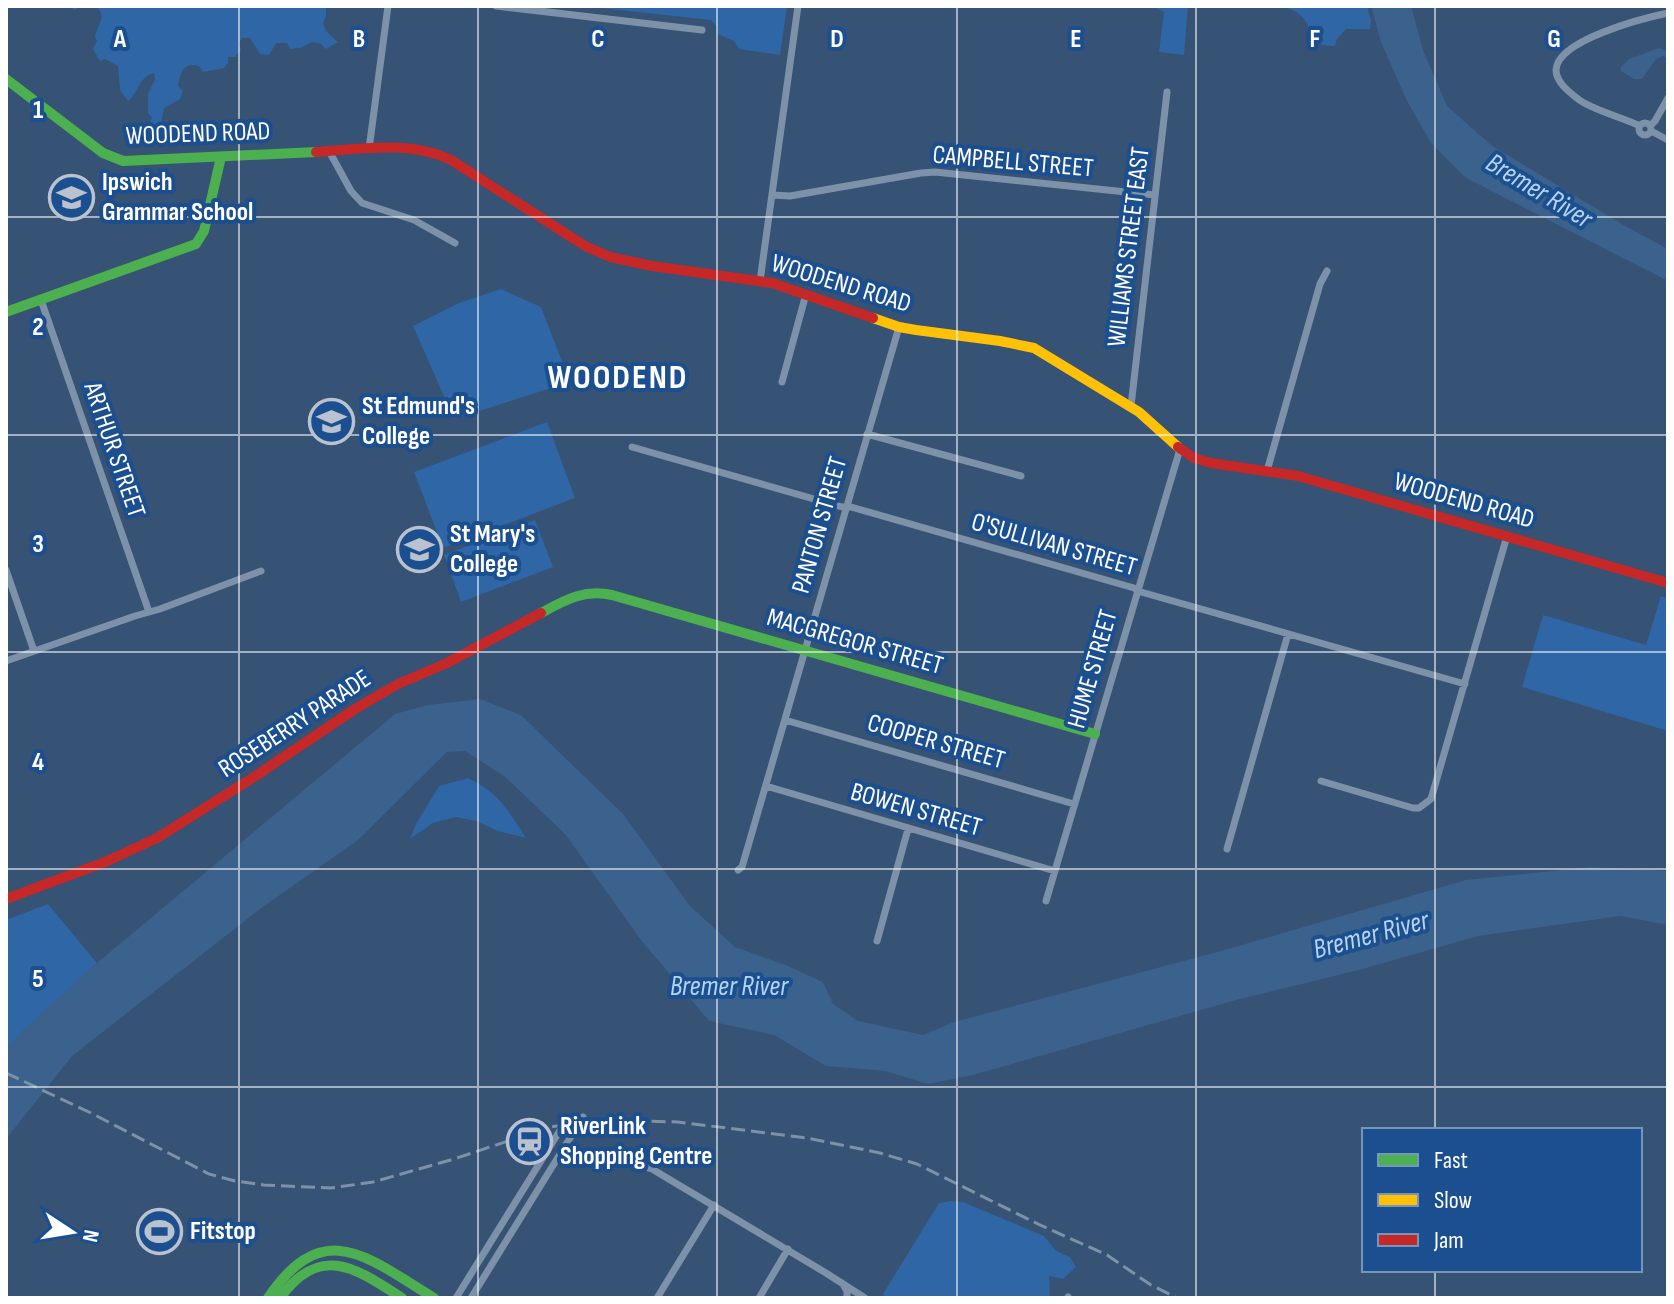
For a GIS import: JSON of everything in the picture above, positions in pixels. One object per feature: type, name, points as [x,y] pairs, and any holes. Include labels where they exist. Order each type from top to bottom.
[{"type":"street","points":[[369,149],[388,6]]},
{"type":"street","points":[[496,6],[702,30]]},
{"type":"street","points":[[760,281],[798,6]]},
{"type":"street","points":[[1668,13],[1630,21],[1604,31],[1565,54],[1556,72],[1559,80],[1581,101],[1640,126],[1645,123],[1668,140]]},
{"type":"street","name":"WOODEND ROAD","points":[[6,79],[103,153],[126,161],[418,148],[442,155],[585,246],[610,257],[772,283],[899,327],[1034,348],[1131,406],[1194,458],[1298,476],[1668,583]]},
{"type":"street","name":"WILLIAMS STREET EAST","points":[[1131,406],[1167,92]]},
{"type":"street","points":[[1650,128],[1668,98]]},
{"type":"street","points":[[329,151],[351,191],[362,203],[414,220],[455,243]]},
{"type":"street","points":[[6,312],[196,244],[204,231],[221,157]]},
{"type":"street","name":"CAMPBELL STREET","points":[[772,195],[790,196],[935,172],[1155,195]]},
{"type":"street","points":[[1267,471],[1320,284],[1327,271]]},
{"type":"street","points":[[782,382],[806,294]]},
{"type":"street","name":"ARTHUR STREET","points":[[41,300],[149,612]]},
{"type":"street","name":"PANTON STREET","points":[[738,870],[742,867],[899,327]]},
{"type":"street","points":[[867,434],[1021,476]]},
{"type":"street","name":"O'SULLIVAN STREET","points":[[632,447],[1465,684]]},
{"type":"street","name":"HUME STREET","points":[[1046,901],[1180,449]]},
{"type":"street","points":[[1321,781],[1406,807],[1419,808],[1431,799],[1507,536]]},
{"type":"street","points":[[6,570],[34,651]]},
{"type":"street","points":[[6,661],[261,571]]},
{"type":"street","name":"ROSEBERRY PARADE","points":[[8,900],[157,838],[398,684],[447,663],[569,598],[587,592],[604,593]]},
{"type":"street","name":"MACGREGOR STREET","points":[[604,593],[1095,734]]},
{"type":"street","points":[[1227,849],[1288,634]]},
{"type":"street","name":"COOPER STREET","points":[[785,720],[1074,804]]},
{"type":"street","name":"BOWEN STREET","points":[[766,786],[1055,871]]},
{"type":"street","points":[[877,941],[908,829]]},
{"type":"street","points":[[6,884],[8,900]]},
{"type":"street","points":[[471,1298],[583,1117]]},
{"type":"street","points":[[456,1298],[567,1119]]},
{"type":"street","points":[[645,1167],[788,1249],[865,1298]]},
{"type":"street","points":[[657,1298],[714,1205]]},
{"type":"street","points":[[759,1298],[788,1249]]},
{"type":"street","points":[[268,1298],[289,1268],[305,1257],[322,1251],[340,1250],[360,1254],[434,1298]]},
{"type":"street","points":[[322,1251],[322,1266]]},
{"type":"street","points":[[280,1298],[298,1277],[322,1266],[335,1265],[353,1269],[402,1298]]},
{"type":"street","points":[[841,1282],[847,1291],[847,1298]]},
{"type":"shaded area","points":[[96,6],[326,6],[323,23],[326,31],[338,42],[326,49],[312,42],[290,49],[287,43],[276,43],[269,55],[260,54],[250,38],[242,38],[239,43],[241,50],[235,57],[228,57],[224,68],[203,72],[199,66],[189,65],[181,73],[178,86],[183,91],[180,99],[164,108],[161,136],[153,140],[148,129],[152,117],[148,113],[148,94],[155,79],[154,73],[145,78],[128,101],[120,90],[118,66],[105,59],[100,61],[93,49],[101,18]]},
{"type":"shaded area","points":[[583,6],[787,6],[780,55],[739,49],[734,41],[717,34],[717,27],[711,20]]},
{"type":"shaded area","points":[[1152,6],[1188,6],[1184,55],[1159,52],[1164,12]]},
{"type":"shaded area","points":[[1280,6],[1367,6],[1370,29],[1346,29],[1335,46],[1326,45],[1315,40],[1299,14]]},
{"type":"shaded area","points":[[501,289],[541,307],[570,382],[454,419],[413,326],[459,303]]},
{"type":"shaded area","points":[[547,422],[575,498],[443,548],[414,472]]},
{"type":"shaded area","points":[[535,520],[553,567],[461,602],[444,555]]},
{"type":"shaded area","points":[[1661,596],[1668,599],[1668,731],[1522,687],[1543,615],[1646,645]]},
{"type":"shaded area","points":[[468,778],[495,796],[526,838],[456,817],[433,823],[410,839],[439,786]]},
{"type":"shaded area","points":[[48,904],[97,963],[6,1049],[6,920]]},
{"type":"shaded area","points":[[963,1202],[1044,1236],[1056,1251],[1070,1257],[1076,1267],[1063,1279],[1049,1276],[1050,1298],[885,1298],[883,1294],[939,1203]]},
{"type":"water","name":"Bremer River","points":[[1371,6],[1411,6],[1423,50],[1447,106],[1491,145],[1668,249],[1668,281],[1466,178],[1431,143],[1407,101],[1381,42]]},
{"type":"water","points":[[1659,48],[1665,50],[1668,58],[1663,56],[1656,59],[1642,79],[1634,79],[1621,71],[1629,59]]},
{"type":"water","name":"Bremer River","points":[[480,699],[521,715],[623,814],[690,906],[735,947],[823,982],[833,1004],[858,1021],[923,1035],[954,1022],[1221,951],[1466,880],[1591,867],[1668,871],[1668,925],[1621,916],[1478,936],[1359,970],[1236,1000],[973,1075],[928,1084],[885,1071],[826,1066],[774,1035],[709,1021],[641,940],[565,834],[504,776],[465,751],[447,752],[358,840],[260,909],[72,1056],[6,1139],[6,1049],[21,1032],[97,963],[395,714],[428,705]]},
{"type":"railway","points":[[6,1073],[209,1174],[264,1185],[331,1188],[373,1182],[550,1127],[596,1120],[678,1122],[807,1138],[917,1164],[1107,1255],[1151,1285],[1177,1298]]},
{"type":"traffic: fast","points":[[6,79],[103,153],[123,161],[316,152]]},
{"type":"traffic: fast","points":[[6,312],[196,244],[204,231],[221,157]]},
{"type":"traffic: fast","points":[[541,613],[584,595],[612,595],[1095,734]]},
{"type":"traffic: fast","points":[[268,1298],[289,1273],[308,1257],[328,1251],[347,1252],[367,1259],[434,1298]]},
{"type":"traffic: fast","points":[[280,1298],[310,1270],[325,1266],[354,1270],[402,1298]]},
{"type":"traffic: slow","points":[[873,318],[899,327],[1034,348],[1139,412],[1178,447]]},
{"type":"traffic: jam","points":[[316,152],[385,147],[435,154],[451,160],[585,246],[610,257],[772,283],[873,318]]},
{"type":"traffic: jam","points":[[1178,447],[1194,458],[1211,463],[1298,476],[1668,583]]},
{"type":"traffic: jam","points":[[6,899],[105,862],[157,838],[355,709],[398,684],[447,663],[541,613]]},
{"type":"place","name":"Ipswich Grammar School","points":[[71,197]]},
{"type":"place","name":"St Edmund's College","points":[[331,421]]},
{"type":"place","name":"St Mary's College","points":[[419,549]]},
{"type":"place","name":"RiverLink Shopping Centre","points":[[529,1141]]},
{"type":"place","name":"Fitstop","points":[[159,1231]]},
{"type":"district","name":"WOODEND","points":[[618,377]]}]
